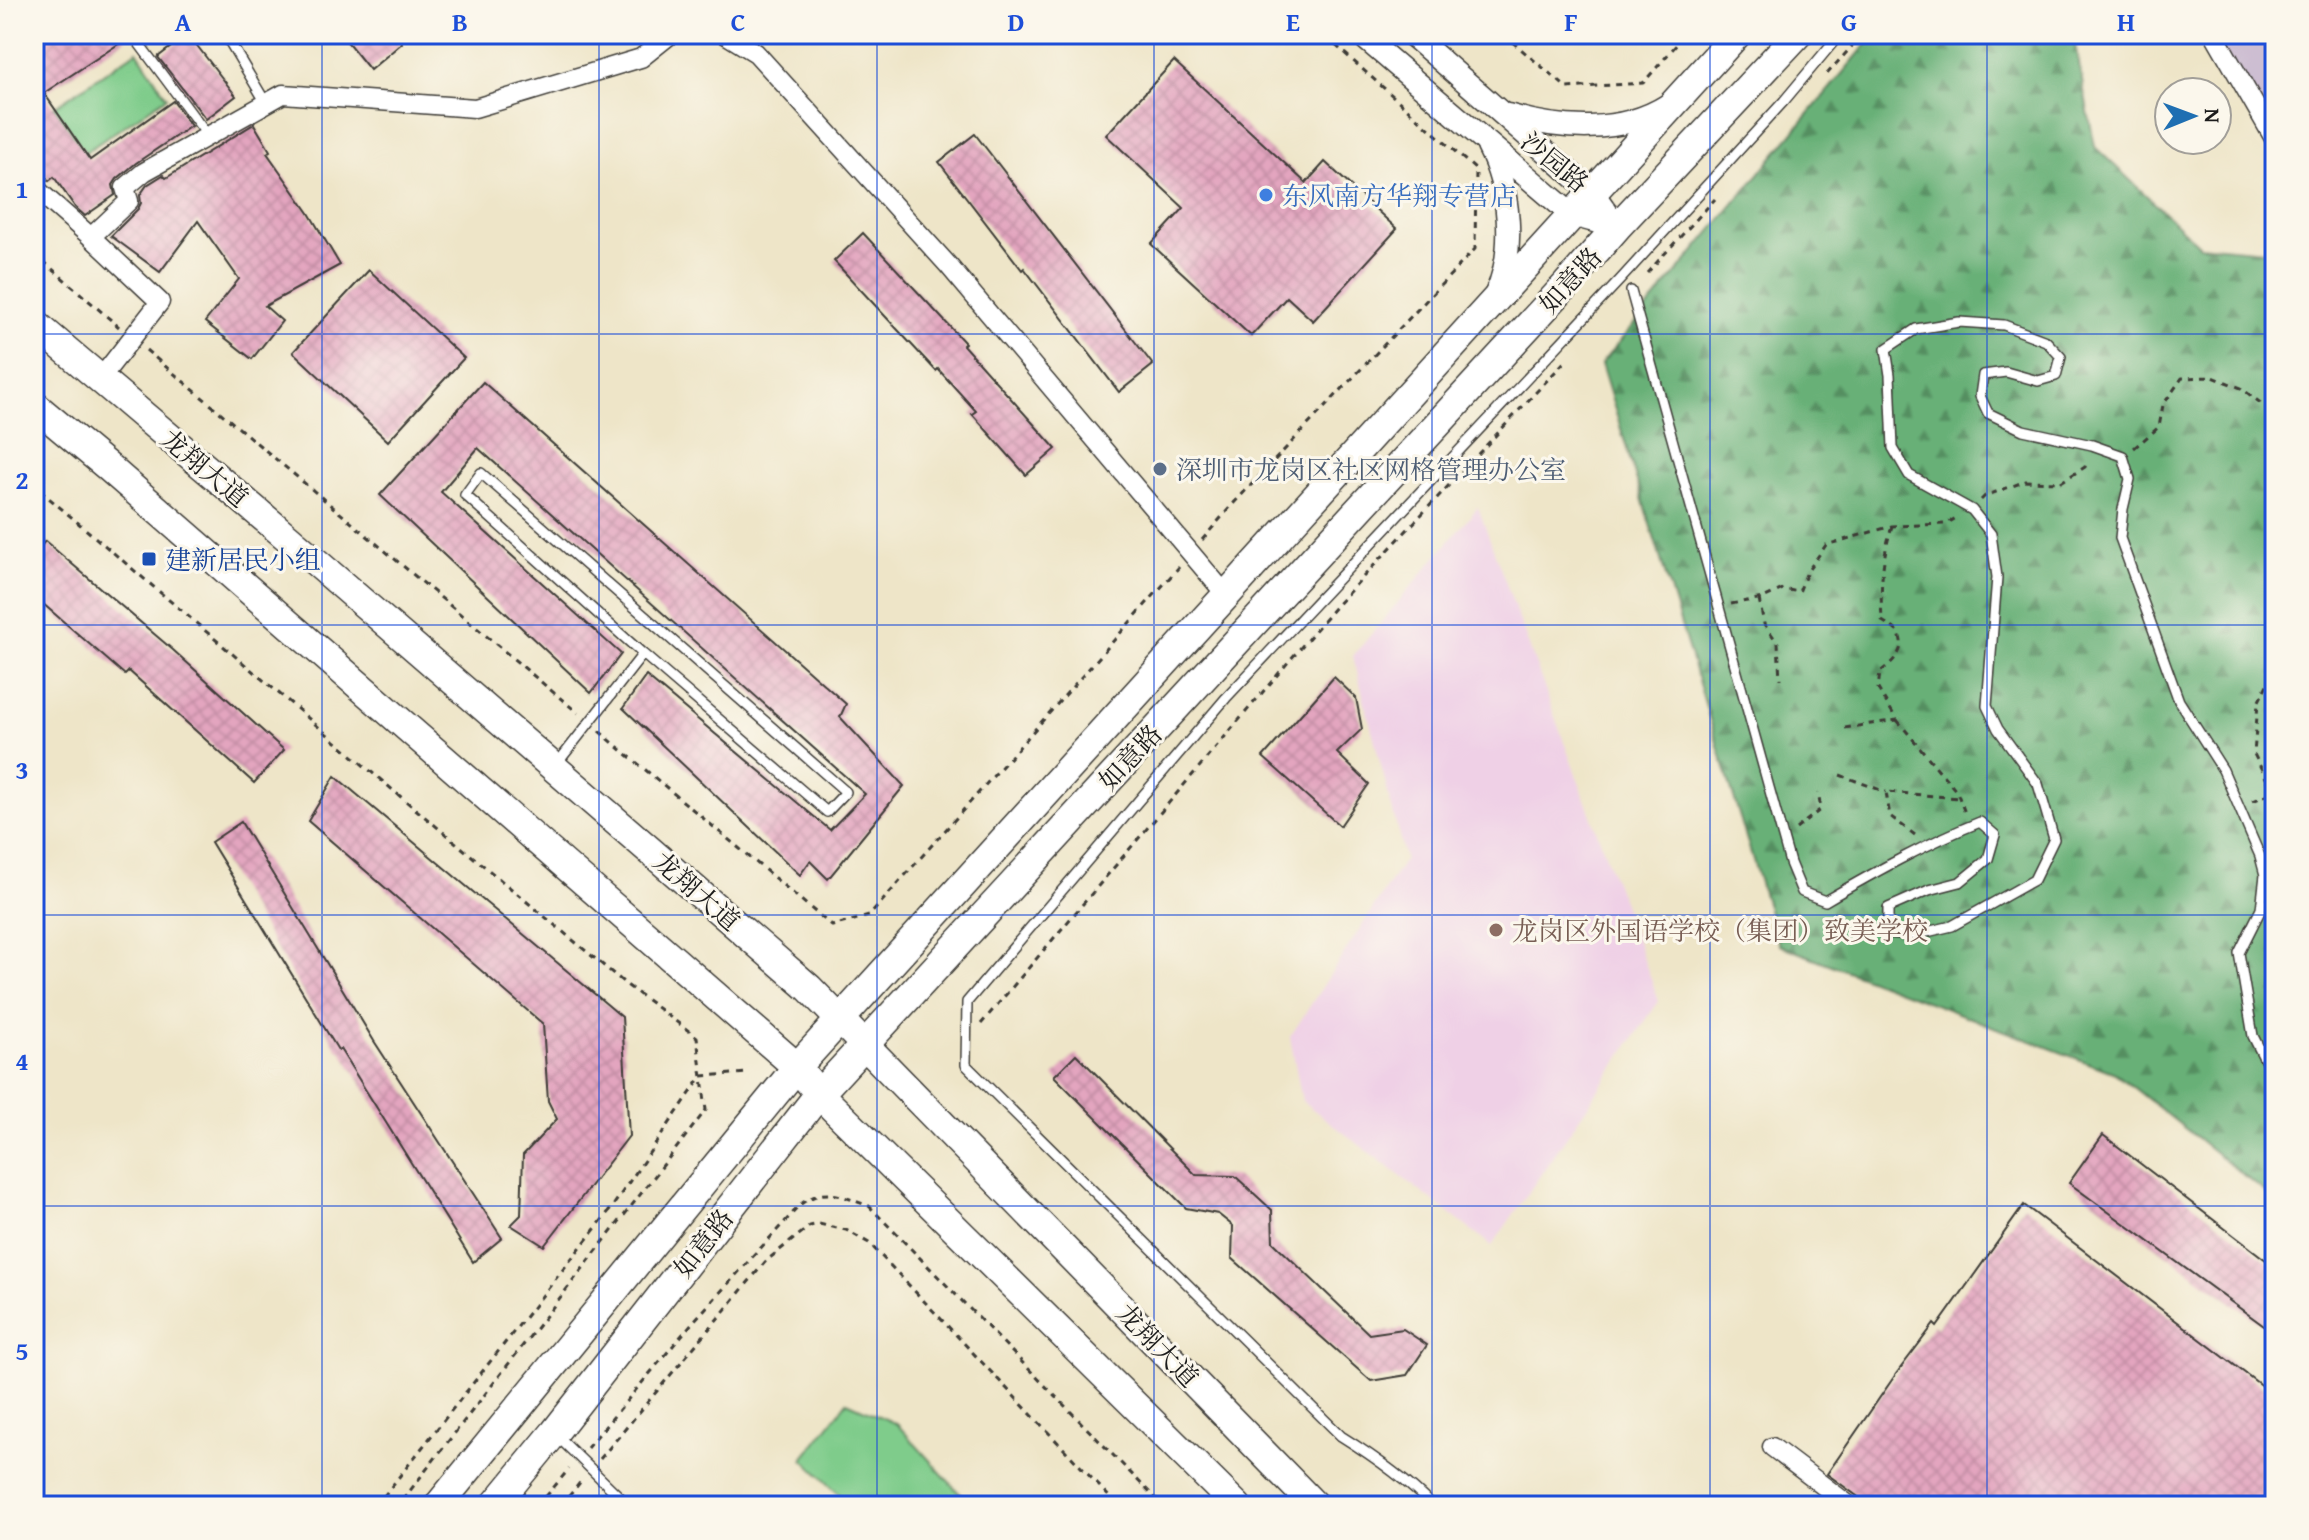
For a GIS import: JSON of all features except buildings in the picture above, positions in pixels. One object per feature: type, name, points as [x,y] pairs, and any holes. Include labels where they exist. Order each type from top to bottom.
[{"type":"main road","name":"如意路","points":[[438,1506],[797,1067],[1737,34]]},
{"type":"main road","name":"如意路","points":[[494,1506],[819,1094],[1798,34]]},
{"type":"main road","name":"龙翔大道","points":[[34,323],[809,988],[1315,1506]]},
{"type":"main road","points":[[38,414],[797,1067],[819,1094],[1237,1506]]},
{"type":"street","points":[[91,237],[129,201],[125,188],[144,172],[283,94],[475,108],[641,58],[671,34]]},
{"type":"street","points":[[725,34],[756,53],[948,265],[1227,596]]},
{"type":"street","name":"沙园路","points":[[1360,34],[1572,215],[1617,227]]},
{"type":"street","name":"沙园路","points":[[1411,34],[1593,193],[1617,227]]},
{"type":"street","points":[[2214,34],[2275,140]]},
{"type":"street","points":[[1502,114],[1556,126],[1608,125],[1657,112],[1679,98]]},
{"type":"street","points":[[1485,141],[1495,159],[1501,180],[1507,231],[1507,259],[1491,305]]},
{"type":"street","points":[[34,187],[160,302],[100,379]]},
{"type":"street","points":[[1772,1447],[1850,1506]]},
{"type":"lane","points":[[132,34],[208,136]]},
{"type":"lane","points":[[225,34],[266,103]]},
{"type":"lane","points":[[1432,1506],[1370,1455],[1341,1436],[966,1065],[967,1002],[1226,698],[1619,281],[1784,101],[1840,34]]},
{"type":"lane","points":[[1631,291],[1784,839],[1802,892],[1825,901],[1886,865],[1980,822],[1995,835],[1988,859],[1960,882],[1929,890],[1888,908],[1888,933],[1914,935],[1952,926],[2034,880],[2054,839],[2038,784],[1998,729],[1987,706],[1997,577],[1991,534],[1972,510],[1909,475],[1893,448],[1886,349],[1916,329],[1959,322],[2004,325],[2046,341],[2061,357],[2056,376],[2038,381],[2006,372],[1983,375],[1980,396],[1988,413],[2023,430],[2092,445],[2123,456],[2130,479],[2120,538],[2179,701],[2223,770],[2260,856],[2265,875],[2261,909],[2239,953],[2253,1036],[2275,1080]]},
{"type":"lane","points":[[481,473],[846,792],[827,812],[643,654],[465,495],[481,473]]},
{"type":"lane","points":[[554,768],[643,654]]},
{"type":"lane","points":[[554,1433],[629,1506]]},
{"type":"path","points":[[34,253],[832,926],[869,916],[1232,505],[1475,249],[1476,170],[1323,34]]},
{"type":"path","points":[[1503,34],[1567,88],[1643,83],[1686,34]]},
{"type":"path","points":[[1822,80],[1863,34]]},
{"type":"path","points":[[1631,291],[1720,194]]},
{"type":"path","points":[[966,1042],[1335,607],[1567,359]]},
{"type":"path","points":[[2123,456],[2159,427],[2163,405],[2182,378],[2213,377],[2241,388],[2275,414]]},
{"type":"path","points":[[1729,604],[1759,599],[1783,589],[1799,592],[1807,572],[1826,545],[1892,526],[1946,524],[1972,510],[1985,496],[2026,481],[2061,482],[2085,467],[2092,445]]},
{"type":"path","points":[[34,480],[43,493],[389,787],[628,986],[697,1037],[706,1110],[398,1506]]},
{"type":"path","points":[[1892,526],[1884,552],[1880,585],[1882,621],[1898,632],[1901,644],[1895,661],[1880,672],[1878,689],[1897,720],[1959,798],[1965,813],[1961,829]]},
{"type":"path","points":[[1759,599],[1764,624],[1778,643],[1780,679]]},
{"type":"path","points":[[2239,808],[2274,793],[2254,754],[2258,703],[2275,668]]},
{"type":"path","points":[[1845,728],[1897,720]]},
{"type":"path","points":[[1840,775],[1886,792],[1959,798]]},
{"type":"path","points":[[1886,792],[1890,816],[1928,844]]},
{"type":"path","points":[[1784,839],[1821,809],[1818,793]]},
{"type":"path","points":[[376,1506],[610,1210],[702,1076],[749,1073]]},
{"type":"path","points":[[538,1506],[693,1322],[801,1204],[826,1192],[869,1206],[1163,1506]]},
{"type":"path","points":[[561,1506],[766,1261],[810,1226],[819,1224],[846,1230],[869,1243],[1118,1506]]},
{"type":"shaded area","points":[[2196,34],[2275,34],[2275,109],[2241,104],[2233,92],[2233,76],[2223,76]]},
{"type":"shaded area","name":"龙岗区外国语学校（集团）致美学校","points":[[1478,507],[1659,1001],[1492,1246],[1302,1101],[1290,1037],[1405,859],[1353,656]]},
{"type":"green space","points":[[1875,34],[2073,34],[2095,147],[2199,245],[2275,252],[2275,1200],[2115,1073],[1779,945],[1601,364]]},
{"type":"green space","points":[[137,51],[167,97],[84,153],[54,107]]},
{"type":"green space","points":[[847,1402],[897,1424],[971,1506],[851,1506],[803,1459]]},
{"type":"place","name":"东风南方华翔专营店","points":[[1266,195]]},
{"type":"place","name":"深圳市龙岗区社区网格管理办公室","points":[[1160,469]]},
{"type":"place","name":"建新居民小组","points":[[149,559]]},
{"type":"place","name":"龙岗区外国语学校（集团）致美学校","points":[[1496,930]]}]
